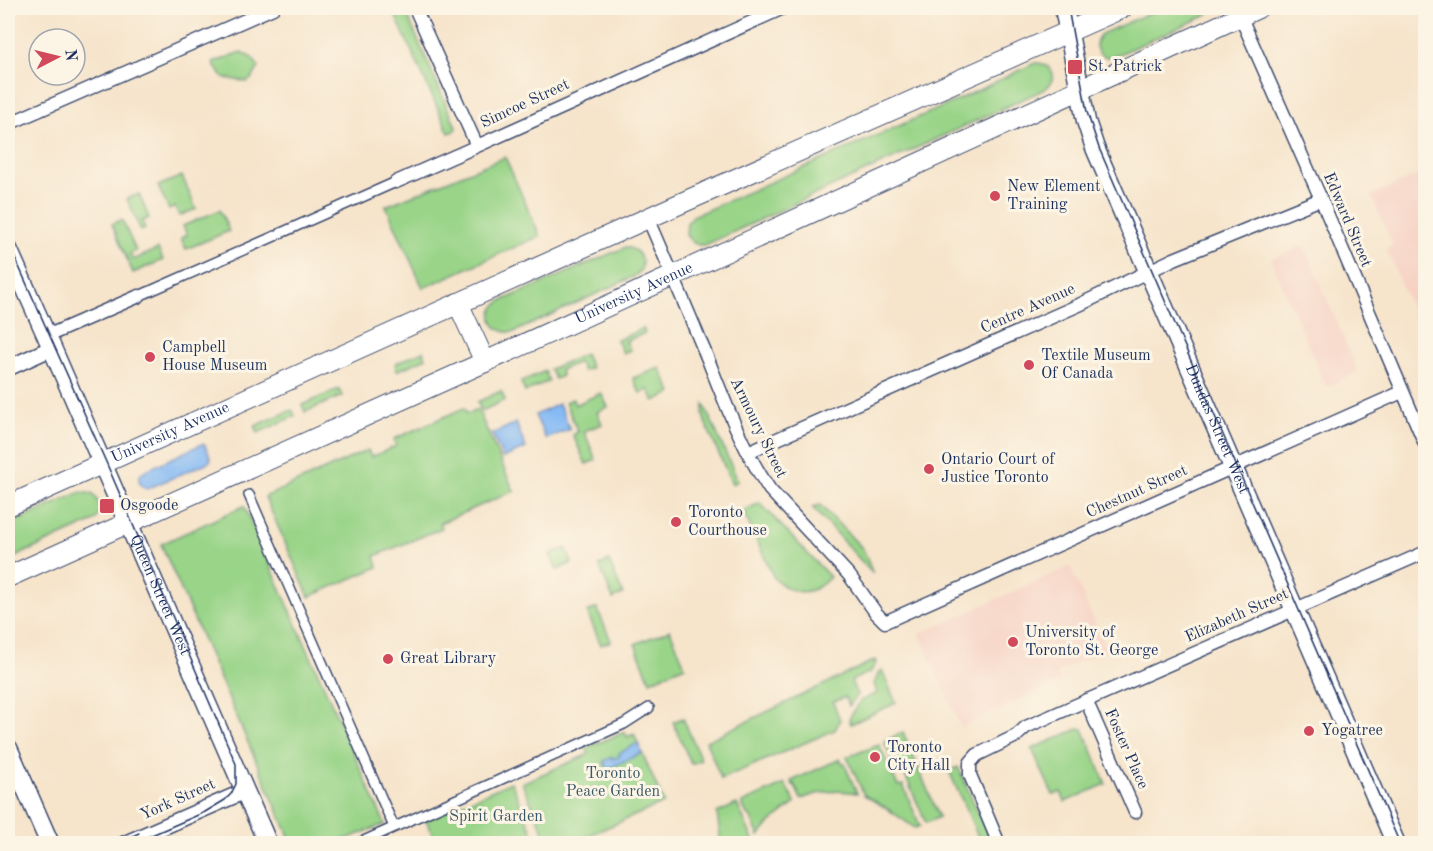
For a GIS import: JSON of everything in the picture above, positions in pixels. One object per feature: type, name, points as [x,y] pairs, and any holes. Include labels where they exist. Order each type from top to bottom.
[{"type":"main road","name":"Dundas Street West","points":[[1064,8],[1086,121],[1095,148],[1396,843]]},
{"type":"main road","name":"University Avenue","points":[[8,506],[1122,8]]},
{"type":"main road","name":"University Avenue","points":[[8,577],[1080,90],[1238,11],[1258,8]]},
{"type":"main road","name":"Queen Street West","points":[[8,249],[268,843]]},
{"type":"main road","points":[[458,303],[485,362]]},
{"type":"main road","points":[[8,748],[50,843]]},
{"type":"street","points":[[8,124],[273,8]]},
{"type":"street","points":[[415,8],[477,146]]},
{"type":"street","name":"Simcoe Street","points":[[8,368],[49,342],[139,296],[783,8]]},
{"type":"street","name":"Edward Street","points":[[1238,11],[1321,199],[1425,446]]},
{"type":"street","name":"Centre Avenue","points":[[748,452],[1068,310],[1174,259],[1321,199]]},
{"type":"street","name":"Armoury Street","points":[[648,218],[758,471],[770,490],[849,574],[885,622]]},
{"type":"street","name":"Chestnut Street","points":[[885,622],[1402,392]]},
{"type":"street","points":[[249,495],[394,827]]},
{"type":"street","name":"Elizabeth Street","points":[[999,843],[970,775],[970,763],[977,755],[1016,736],[1026,727],[1425,552]]},
{"type":"street","name":"Foster Place","points":[[1086,700],[1135,812]]},
{"type":"street","points":[[357,843],[624,724],[649,708]]},
{"type":"street","name":"York Street","points":[[124,843],[245,790]]},
{"type":"shaded area","points":[[1425,172],[1425,333],[1424,330],[1421,331],[1386,249],[1393,245],[1371,195]]},
{"type":"shaded area","points":[[1304,245],[1358,372],[1326,387],[1271,259]]},
{"type":"shaded area","name":"University of Toronto St. George","points":[[1070,566],[1107,650],[1057,672],[1060,681],[961,727],[919,634]]},
{"type":"green space","points":[[392,8],[404,8],[456,127],[455,131],[449,133]]},
{"type":"green space","points":[[1161,8],[1211,8],[1205,16],[1117,55],[1106,57],[1098,52],[1096,44],[1101,34]]},
{"type":"green space","points":[[241,52],[252,58],[259,67],[247,82],[224,77],[213,63]]},
{"type":"green space","points":[[1035,63],[1046,65],[1052,72],[1052,80],[1045,89],[705,245],[694,243],[686,235],[687,223],[693,216],[958,100]]},
{"type":"green space","points":[[505,157],[540,236],[423,288],[386,206]]},
{"type":"green space","points":[[182,176],[196,209],[179,216],[175,207],[169,210],[158,186]]},
{"type":"green space","points":[[139,194],[149,218],[142,221],[145,229],[141,231],[127,199]]},
{"type":"green space","points":[[220,210],[229,231],[186,249],[181,238],[187,235],[183,226]]},
{"type":"green space","points":[[122,220],[136,251],[130,254],[133,260],[158,249],[163,260],[133,273],[112,224]]},
{"type":"green space","points":[[626,247],[636,251],[641,259],[641,268],[635,276],[514,332],[501,330],[493,322],[492,311],[501,301]]},
{"type":"green space","points":[[643,328],[645,333],[626,341],[630,350],[623,353],[617,340]]},
{"type":"green space","points":[[423,351],[426,358],[397,371],[395,364]]},
{"type":"green space","points":[[585,354],[591,368],[583,371],[579,362],[560,370],[562,376],[555,379],[550,369]]},
{"type":"green space","points":[[660,368],[672,393],[654,401],[649,390],[640,393],[633,378]]},
{"type":"green space","points":[[545,371],[549,381],[525,392],[521,382]]},
{"type":"green space","points":[[339,389],[342,396],[305,412],[302,405]]},
{"type":"green space","points":[[501,391],[505,400],[482,411],[477,402]]},
{"type":"green space","points":[[601,393],[608,407],[597,412],[602,424],[584,431],[596,460],[586,464],[573,435],[578,432],[565,402],[573,399],[575,405]]},
{"type":"green space","points":[[704,404],[738,481],[732,484],[705,422]]},
{"type":"green space","points":[[464,408],[467,414],[478,410],[514,491],[440,523],[442,528],[375,556],[378,567],[309,597],[265,497],[368,450],[371,457],[396,446],[394,439]]},
{"type":"green space","points":[[292,410],[295,416],[258,433],[255,426]]},
{"type":"green space","points":[[81,492],[92,494],[99,504],[100,511],[94,521],[8,560],[8,525]]},
{"type":"green space","points":[[760,503],[830,577],[823,584],[802,592],[788,588],[774,578],[743,511]]},
{"type":"green space","points":[[820,505],[863,549],[873,574],[812,507]]},
{"type":"green space","points":[[244,506],[385,824],[336,843],[292,843],[161,544]]},
{"type":"green space","points":[[566,548],[572,563],[557,570],[550,554]]},
{"type":"green space","points":[[609,561],[623,594],[613,599],[599,565]]},
{"type":"green space","points":[[597,608],[611,641],[601,645],[587,612]]},
{"type":"green space","points":[[670,630],[685,666],[650,681],[635,644]]},
{"type":"green space","points":[[875,660],[876,663],[869,674],[851,681],[857,695],[849,706],[845,697],[833,702],[840,720],[835,730],[721,779],[706,741]]},
{"type":"green space","points":[[882,670],[896,703],[851,724],[849,719],[860,701],[877,693],[874,684]]},
{"type":"green space","points":[[683,718],[701,760],[691,764],[673,722]]},
{"type":"green space","points":[[1080,728],[1083,729],[1106,784],[1065,802],[1061,792],[1053,795],[1032,749]]},
{"type":"green space","name":"Toronto Peace Garden","points":[[625,732],[627,737],[634,734],[664,803],[571,843],[549,843],[522,783],[589,754],[586,748]]},
{"type":"green space","points":[[903,732],[939,817],[926,823],[902,768],[896,770],[884,741]]},
{"type":"green space","points":[[879,745],[898,786],[903,785],[920,826],[915,828],[864,795],[847,757]]},
{"type":"green space","points":[[840,759],[857,793],[829,792],[801,799],[791,781]]},
{"type":"green space","points":[[958,767],[990,839],[981,843],[949,771]]},
{"type":"green space","name":"Spirit Garden","points":[[511,782],[537,843],[437,843],[426,820]]},
{"type":"green space","points":[[785,784],[795,803],[770,823],[759,836],[742,803]]},
{"type":"green space","points":[[737,804],[754,842],[721,843],[717,813]]},
{"type":"water","points":[[559,404],[570,429],[546,439],[535,415]]},
{"type":"water","points":[[516,423],[526,448],[503,458],[492,434]]},
{"type":"water","points":[[202,444],[205,445],[211,459],[209,462],[146,489],[140,484],[139,478],[142,472]]},
{"type":"water","points":[[638,743],[642,753],[607,769],[604,761],[620,756],[619,753]]},
{"type":"tram line","points":[[1068,8],[1087,112],[1099,148],[1400,844]]},
{"type":"tram line","points":[[8,242],[236,764],[236,784],[225,800],[205,812],[131,844]]},
{"type":"tram line","points":[[115,844],[139,833]]},
{"type":"place","name":"St. Patrick","points":[[1075,67]]},
{"type":"place","name":"New Element Training","points":[[995,196]]},
{"type":"place","name":"Campbell House Museum","points":[[150,357]]},
{"type":"place","name":"Textile Museum Of Canada","points":[[1029,365]]},
{"type":"place","name":"Ontario Court of Justice Toronto","points":[[929,469]]},
{"type":"place","name":"Osgoode","points":[[107,506]]},
{"type":"place","name":"Toronto Courthouse","points":[[676,522]]},
{"type":"place","name":"University of Toronto St. George","points":[[1013,642]]},
{"type":"place","name":"Great Library","points":[[388,659]]},
{"type":"place","name":"Yogatree","points":[[1309,731]]},
{"type":"place","name":"Toronto City Hall","points":[[875,757]]}]
